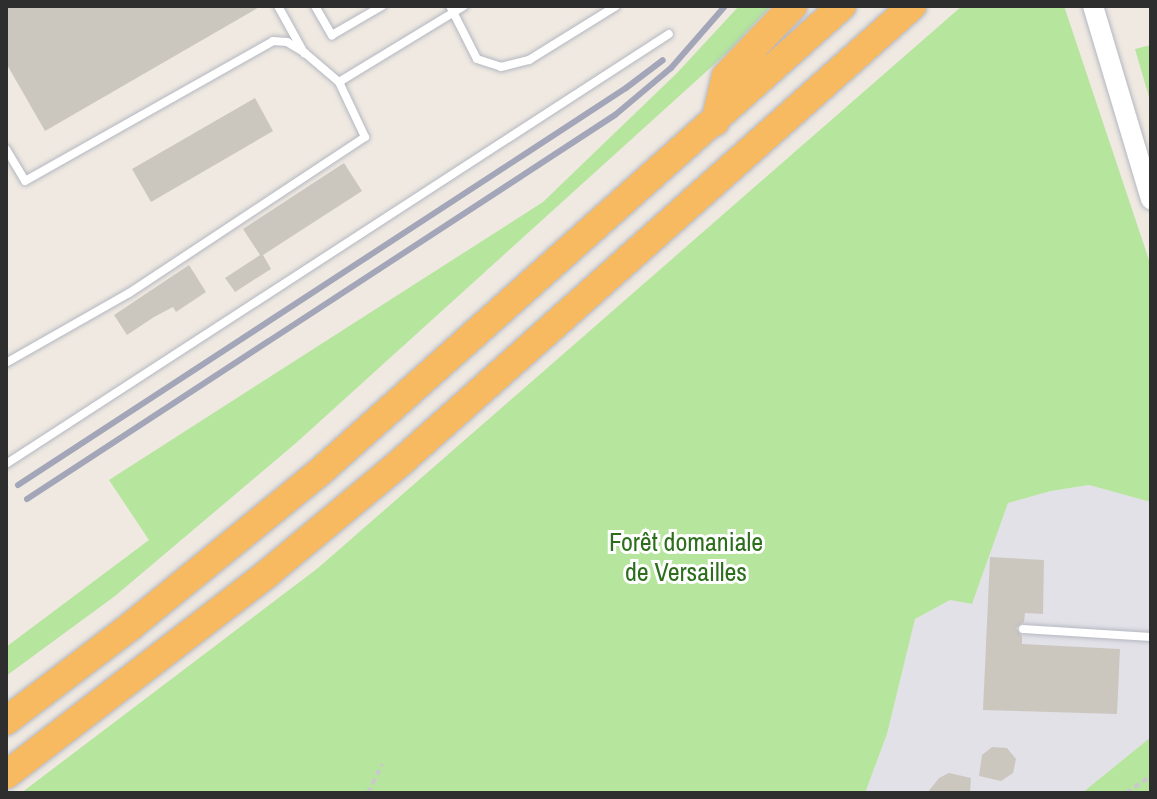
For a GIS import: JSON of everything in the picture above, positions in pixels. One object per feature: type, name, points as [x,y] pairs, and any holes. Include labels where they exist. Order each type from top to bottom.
[{"type":"highway","points":[[715,122],[726,76],[793,6]]},
{"type":"highway","points":[[6,721],[131,626],[321,471],[842,6]]},
{"type":"highway","points":[[6,775],[257,582],[389,472],[912,6]]},
{"type":"street","points":[[1093,6],[1151,199]]},
{"type":"lane","points":[[278,6],[305,53]]},
{"type":"lane","points":[[315,6],[332,35],[382,6]]},
{"type":"lane","points":[[339,82],[452,9],[464,6]]},
{"type":"lane","points":[[452,9],[477,59],[501,67],[529,60],[616,6]]},
{"type":"lane","points":[[6,464],[669,34]]},
{"type":"lane","points":[[6,149],[25,181],[273,41],[287,42],[305,53],[339,82],[365,137],[129,293],[6,363]]},
{"type":"lane","points":[[1023,629],[1151,637]]},
{"type":"path","points":[[368,793],[382,764]]},
{"type":"path","points":[[1126,793],[1151,776]]},
{"type":"shaded area","points":[[1089,485],[1151,502],[1151,737],[1082,793],[865,793],[887,734],[915,619],[950,600],[972,604],[1008,503]]},
{"type":"green space","points":[[739,6],[771,6],[729,51],[296,443],[115,596],[6,676],[6,647],[149,540],[109,480],[543,202],[677,73]]},
{"type":"green space","name":"Forêt domaniale de Versailles","points":[[962,6],[1064,6],[1151,266],[1151,502],[1089,485],[1008,503],[972,604],[950,600],[915,619],[887,734],[865,793],[21,793],[318,568]]},
{"type":"green space","points":[[1151,45],[1151,104],[1135,49]]},
{"type":"green space","points":[[1151,737],[1151,793],[1082,793]]},
{"type":"building","points":[[6,6],[261,6],[45,131],[6,63]]},
{"type":"building","points":[[255,98],[273,131],[151,202],[132,169]]},
{"type":"building","points":[[344,163],[362,191],[263,255],[271,269],[235,292],[225,278],[260,255],[243,229]]},
{"type":"building","points":[[189,265],[206,292],[176,312],[173,307],[127,335],[114,315]]},
{"type":"building","points":[[990,557],[1044,560],[1043,614],[1025,613],[1024,622],[1016,628],[1022,636],[1022,644],[1120,649],[1117,714],[983,710]]},
{"type":"building","points":[[992,747],[1007,748],[1016,759],[1013,773],[1001,781],[979,776],[982,755]]},
{"type":"building","points":[[949,773],[971,778],[970,793],[927,793],[939,778]]},
{"type":"railway","points":[[27,499],[615,115],[671,68],[725,6]]},
{"type":"railway","points":[[18,485],[626,88],[663,60]]}]
